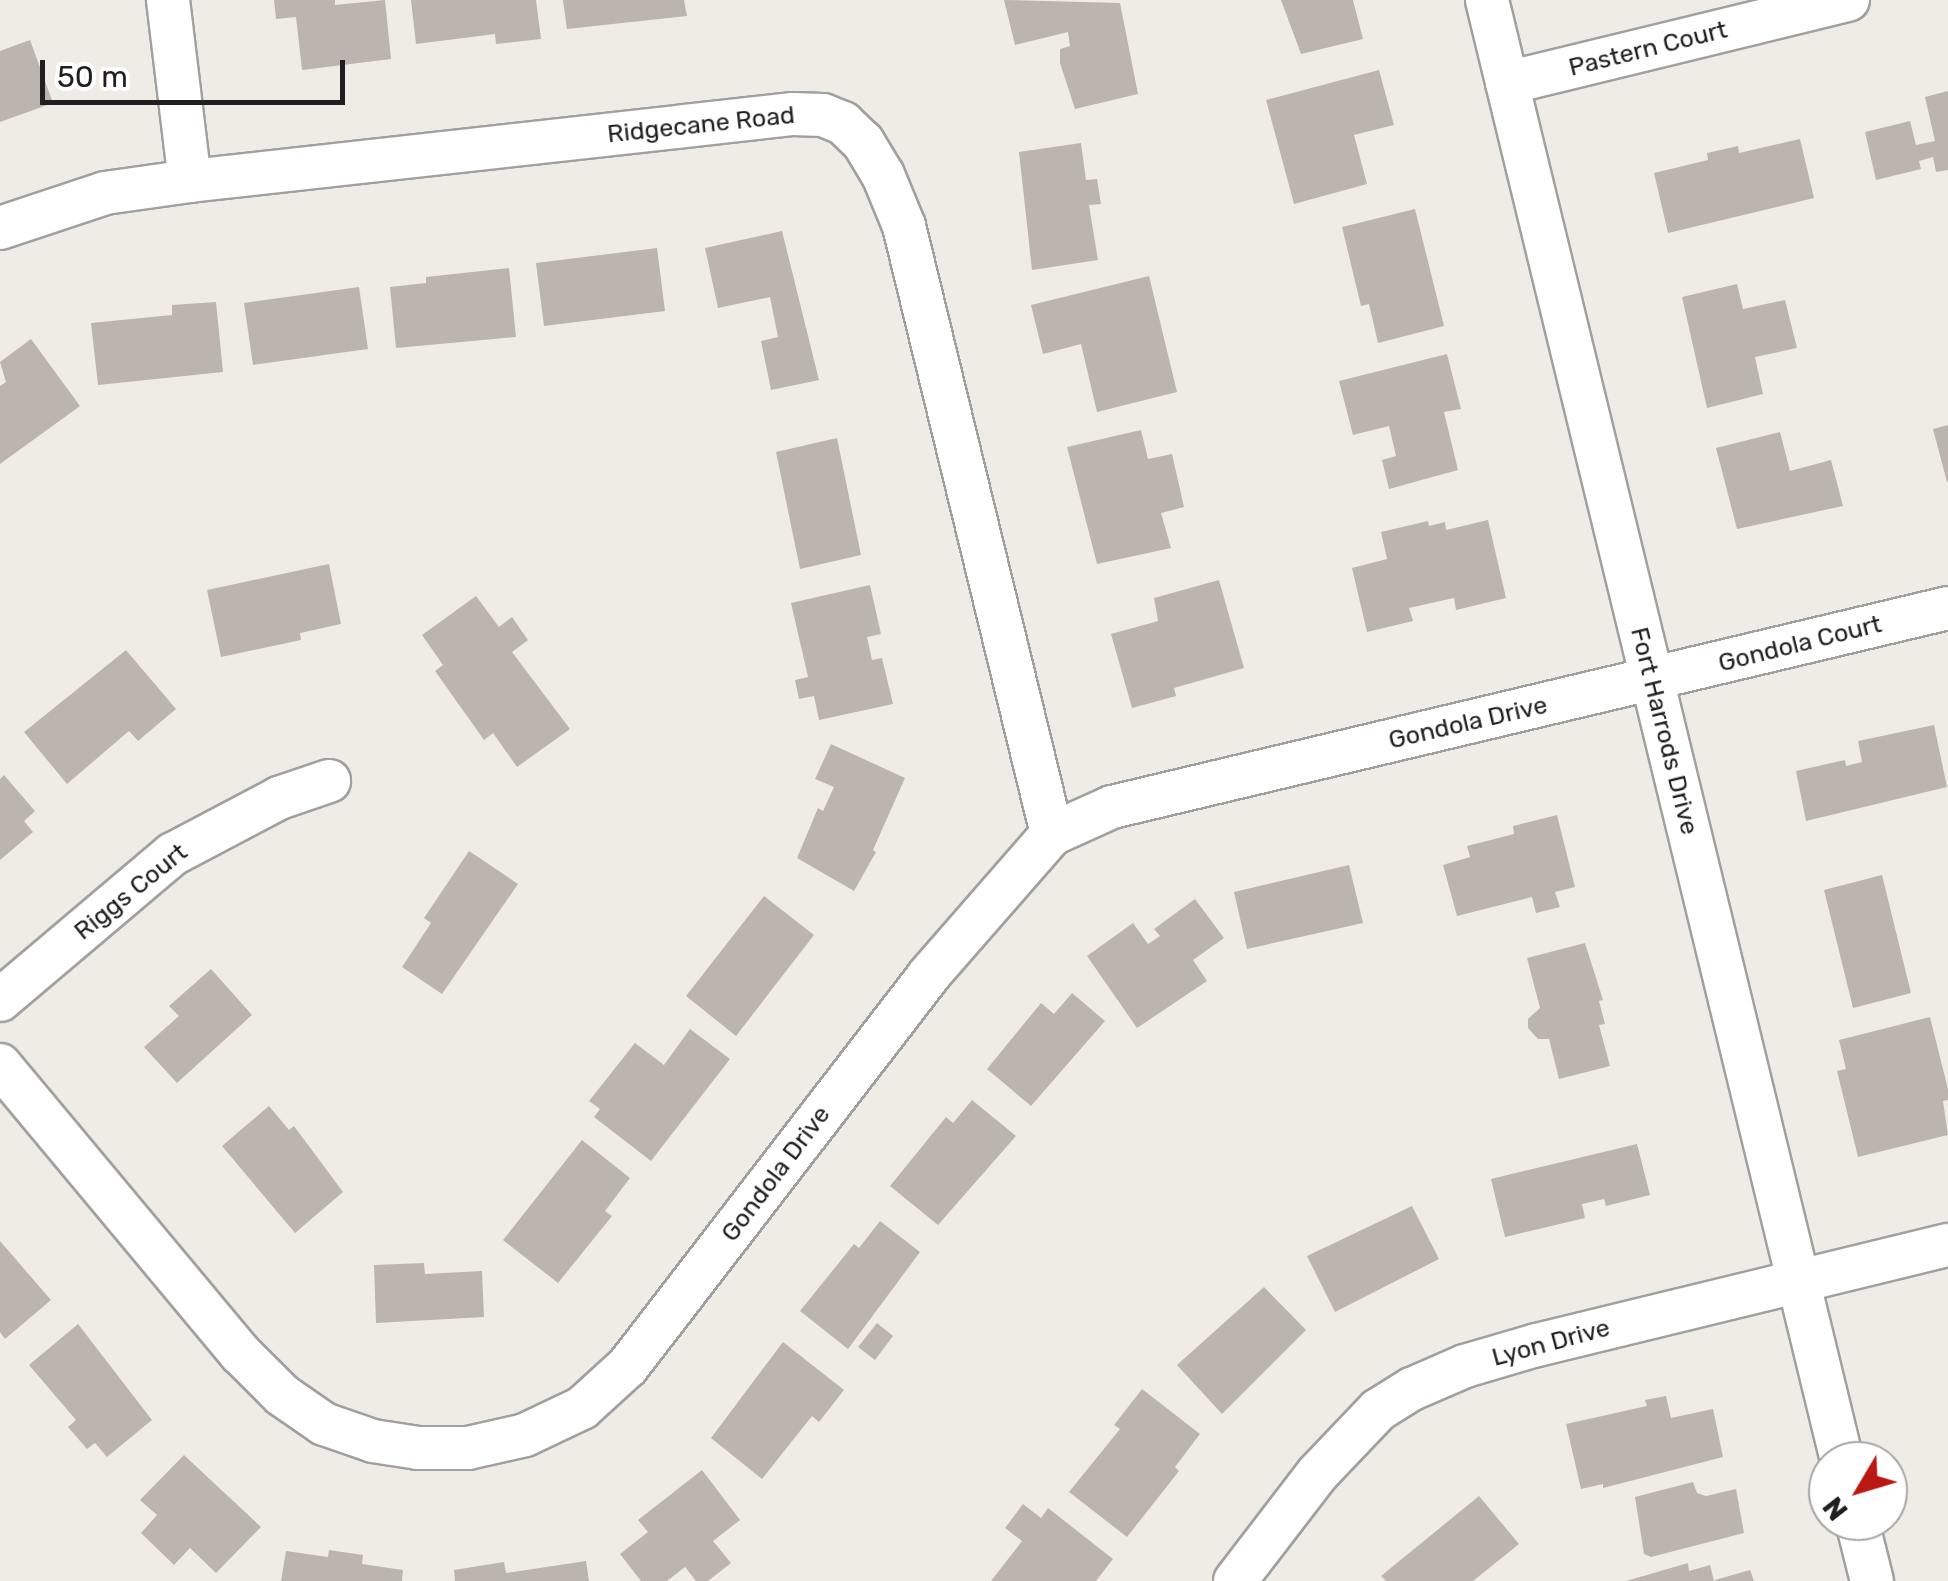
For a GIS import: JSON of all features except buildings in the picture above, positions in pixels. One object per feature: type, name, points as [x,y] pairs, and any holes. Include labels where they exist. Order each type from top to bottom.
[{"type":"street","points":[[168,0],[190,181]]},
{"type":"street","name":"Fort Harrods Drive","points":[[1487,0],[1837,1441]]},
{"type":"street","name":"Pastern Court","points":[[1507,84],[1848,0]]},
{"type":"street","name":"Ridgecane Road","points":[[0,228],[106,193],[190,181],[793,114],[823,115],[843,122],[863,142],[883,175],[904,226],[1052,834]]},
{"type":"street","name":"Gondola Court","points":[[1652,680],[1948,608]]},
{"type":"street","name":"Gondola Drive","points":[[0,1065],[240,1354],[282,1395],[324,1424],[388,1444],[468,1448],[525,1435],[582,1408],[628,1366],[928,976],[1052,834],[1112,807],[1652,680]]},
{"type":"street","name":"Riggs Court","points":[[0,1000],[173,854],[279,798],[330,781]]},
{"type":"street","name":"Lyon Drive","points":[[1235,1581],[1318,1473],[1378,1410],[1412,1389],[1464,1366],[1536,1346],[1948,1245]]},
{"type":"street","points":[[1862,1541],[1872,1581]]}]
